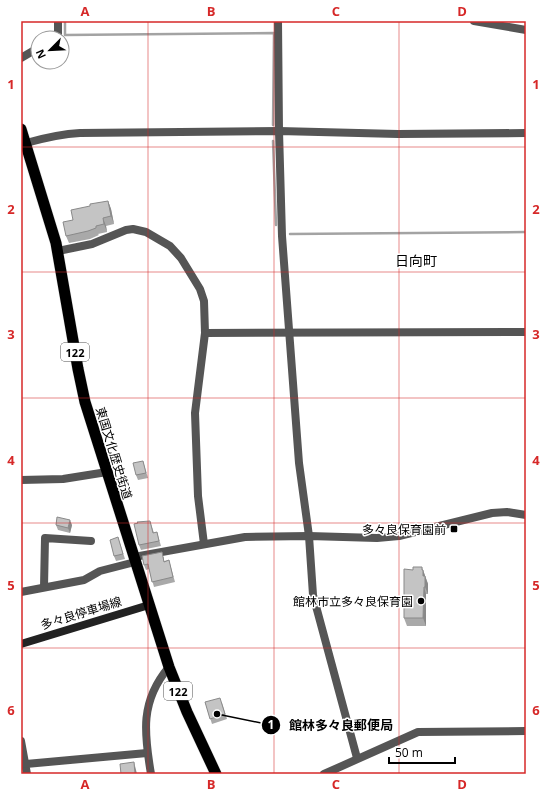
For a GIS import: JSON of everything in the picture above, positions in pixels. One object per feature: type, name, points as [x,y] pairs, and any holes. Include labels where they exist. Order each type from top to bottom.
[{"type":"highway","name":"東国文化歴史街道","points":[[21,130],[58,251],[82,390],[106,472],[169,667],[187,712],[216,774]]},
{"type":"main road","name":"多々良停車場線","points":[[21,644],[149,605]]},
{"type":"street","points":[[278,21],[282,236],[288,332],[299,463],[309,536],[312,594],[357,758]]},
{"type":"street","points":[[474,21],[526,30]]},
{"type":"street","points":[[21,58],[30,53]]},
{"type":"street","points":[[26,143],[67,134],[279,131],[398,134],[526,133]]},
{"type":"street","points":[[58,251],[92,244],[126,230],[133,229],[146,232],[170,246],[177,254],[200,290],[204,301],[205,333],[195,413],[198,496],[204,544]]},
{"type":"street","points":[[205,333],[526,332]]},
{"type":"street","points":[[21,480],[63,479],[106,472]]},
{"type":"street","points":[[21,592],[84,580],[100,571],[134,560],[204,544],[245,537],[309,536],[377,538],[399,536],[492,513],[507,512],[526,515]]},
{"type":"street","points":[[44,587],[45,538],[91,541]]},
{"type":"street","points":[[151,774],[147,753],[145,724],[150,697],[163,674],[169,667]]},
{"type":"street","points":[[324,774],[418,732],[526,731]]},
{"type":"street","points":[[21,741],[25,769],[147,753]]},
{"type":"building","points":[[108,201],[111,216],[103,218],[104,224],[96,226],[96,228],[88,231],[66,236],[63,222],[73,220],[71,210],[90,206],[90,204]]},
{"type":"building","points":[[143,461],[146,473],[136,475],[133,463]]},
{"type":"building","points":[[57,517],[70,520],[68,528],[56,525]]},
{"type":"building","points":[[150,521],[153,533],[157,532],[159,541],[139,545],[134,524],[138,523],[137,522]]},
{"type":"building","points":[[118,537],[123,554],[114,556],[110,540]]},
{"type":"building","points":[[162,552],[164,562],[169,560],[173,577],[152,582],[148,564],[144,565],[142,556]]},
{"type":"building","points":[[413,567],[422,567],[423,576],[425,576],[423,618],[404,618],[404,569],[413,570]]},
{"type":"building","points":[[220,698],[225,714],[210,719],[205,702]]},
{"type":"building","points":[[134,762],[135,774],[121,774],[120,764]]},
{"type":"waterway","points":[[65,21],[65,35],[274,33],[273,125]]},
{"type":"waterway","points":[[273,141],[276,225]]},
{"type":"waterway","points":[[290,234],[526,232]]},
{"type":"place","name":"多々良保育園前","points":[[454,529]]},
{"type":"place","name":"館林市立多々良保育園","points":[[421,601]]},
{"type":"place","name":"館林多々良郵便局","points":[[217,714]]},
{"type":"district","name":"日向町","points":[[416,260]]}]
